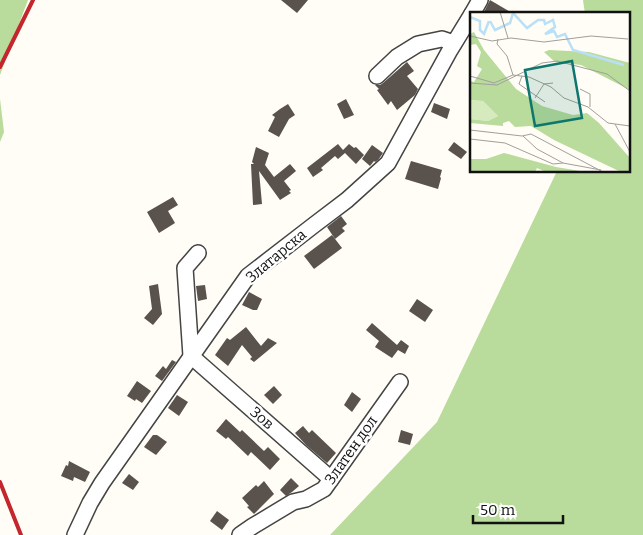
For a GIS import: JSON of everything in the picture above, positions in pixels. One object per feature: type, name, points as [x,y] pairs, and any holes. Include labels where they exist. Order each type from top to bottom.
[{"type":"street","name":"Златарска","points":[[473,12],[480,0]]},
{"type":"street","name":"Златарска","points":[[75,535],[102,483],[248,276],[347,200],[388,163],[470,17]]},
{"type":"street","points":[[377,76],[397,57],[418,44],[442,38],[454,43]]},
{"type":"street","points":[[191,356],[186,268],[198,253]]},
{"type":"street","name":"Зов","points":[[191,356],[331,479]]},
{"type":"street","name":"Златен дол","points":[[240,535],[293,502],[306,499],[324,489],[400,382]]},
{"type":"green space","points":[[0,0],[28,0],[0,75]]},
{"type":"green space","points":[[583,0],[643,0],[643,535],[330,535],[437,422],[557,172],[630,172],[630,12],[585,12]]},
{"type":"green space","points":[[0,99],[4,132],[0,142]]},
{"type":"building","points":[[281,0],[308,0],[297,13]]},
{"type":"building","points":[[490,0],[511,12],[484,12]]},
{"type":"building","points":[[407,62],[414,71],[407,76],[418,89],[415,95],[397,110],[391,101],[388,105],[375,85],[383,83]]},
{"type":"building","points":[[346,99],[354,115],[344,119],[337,104]]},
{"type":"building","points":[[434,103],[450,109],[447,119],[431,112]]},
{"type":"building","points":[[288,104],[295,115],[289,119],[279,137],[268,131],[275,117],[272,115]]},
{"type":"building","points":[[454,142],[467,152],[461,159],[448,150]]},
{"type":"building","points":[[338,144],[343,150],[349,144],[354,148],[356,147],[364,155],[356,164],[345,153],[338,159],[335,156],[321,168],[323,170],[313,177],[307,168]]},
{"type":"building","points":[[372,145],[383,153],[370,166],[362,159]]},
{"type":"building","points":[[256,147],[269,153],[265,165],[274,177],[290,164],[296,171],[284,181],[291,190],[289,191],[291,193],[280,200],[259,171],[262,204],[253,205],[251,164],[254,164],[252,162]]},
{"type":"building","points":[[411,161],[442,170],[438,189],[405,179]]},
{"type":"building","points":[[173,197],[178,205],[168,211],[175,223],[159,233],[147,212]]},
{"type":"building","points":[[341,216],[347,224],[342,228],[345,231],[335,239],[327,227]]},
{"type":"building","points":[[332,235],[342,248],[314,269],[304,256]]},
{"type":"building","points":[[158,284],[162,314],[153,325],[144,318],[152,309],[149,286]]},
{"type":"building","points":[[205,285],[207,299],[198,301],[196,286]]},
{"type":"building","points":[[249,292],[262,299],[257,310],[242,305]]},
{"type":"building","points":[[417,299],[433,310],[425,322],[409,311]]},
{"type":"building","points":[[372,323],[397,345],[401,340],[409,346],[405,354],[398,350],[392,358],[375,347],[379,341],[366,330]]},
{"type":"building","points":[[246,327],[261,346],[268,338],[277,343],[254,362],[250,359],[252,357],[242,345],[228,366],[215,355],[227,338],[230,340]]},
{"type":"building","points":[[172,360],[176,362],[162,381],[155,376],[163,366],[166,369]]},
{"type":"building","points":[[137,381],[151,391],[142,403],[127,396]]},
{"type":"building","points":[[274,386],[282,395],[273,404],[264,395]]},
{"type":"building","points":[[352,392],[361,399],[352,412],[344,405]]},
{"type":"building","points":[[177,395],[188,402],[179,416],[168,408]]},
{"type":"building","points":[[226,419],[240,432],[242,430],[264,451],[268,447],[280,459],[270,470],[251,452],[248,456],[228,437],[226,439],[216,431]]},
{"type":"building","points":[[303,426],[309,433],[312,430],[336,453],[327,463],[295,433]]},
{"type":"building","points":[[401,430],[413,434],[410,445],[398,442]]},
{"type":"building","points":[[153,435],[157,435],[167,442],[156,455],[144,447]]},
{"type":"building","points":[[69,461],[90,472],[85,482],[74,477],[73,481],[61,476]]},
{"type":"building","points":[[129,474],[139,482],[133,490],[122,483]]},
{"type":"building","points":[[291,478],[299,486],[286,496],[280,490]]},
{"type":"building","points":[[264,481],[274,494],[254,514],[242,498],[256,485],[258,487]]},
{"type":"building","points":[[217,511],[229,520],[222,530],[210,521]]},
{"type":"railway","points":[[0,67],[33,0]]},
{"type":"railway","points":[[0,482],[21,535]]}]
